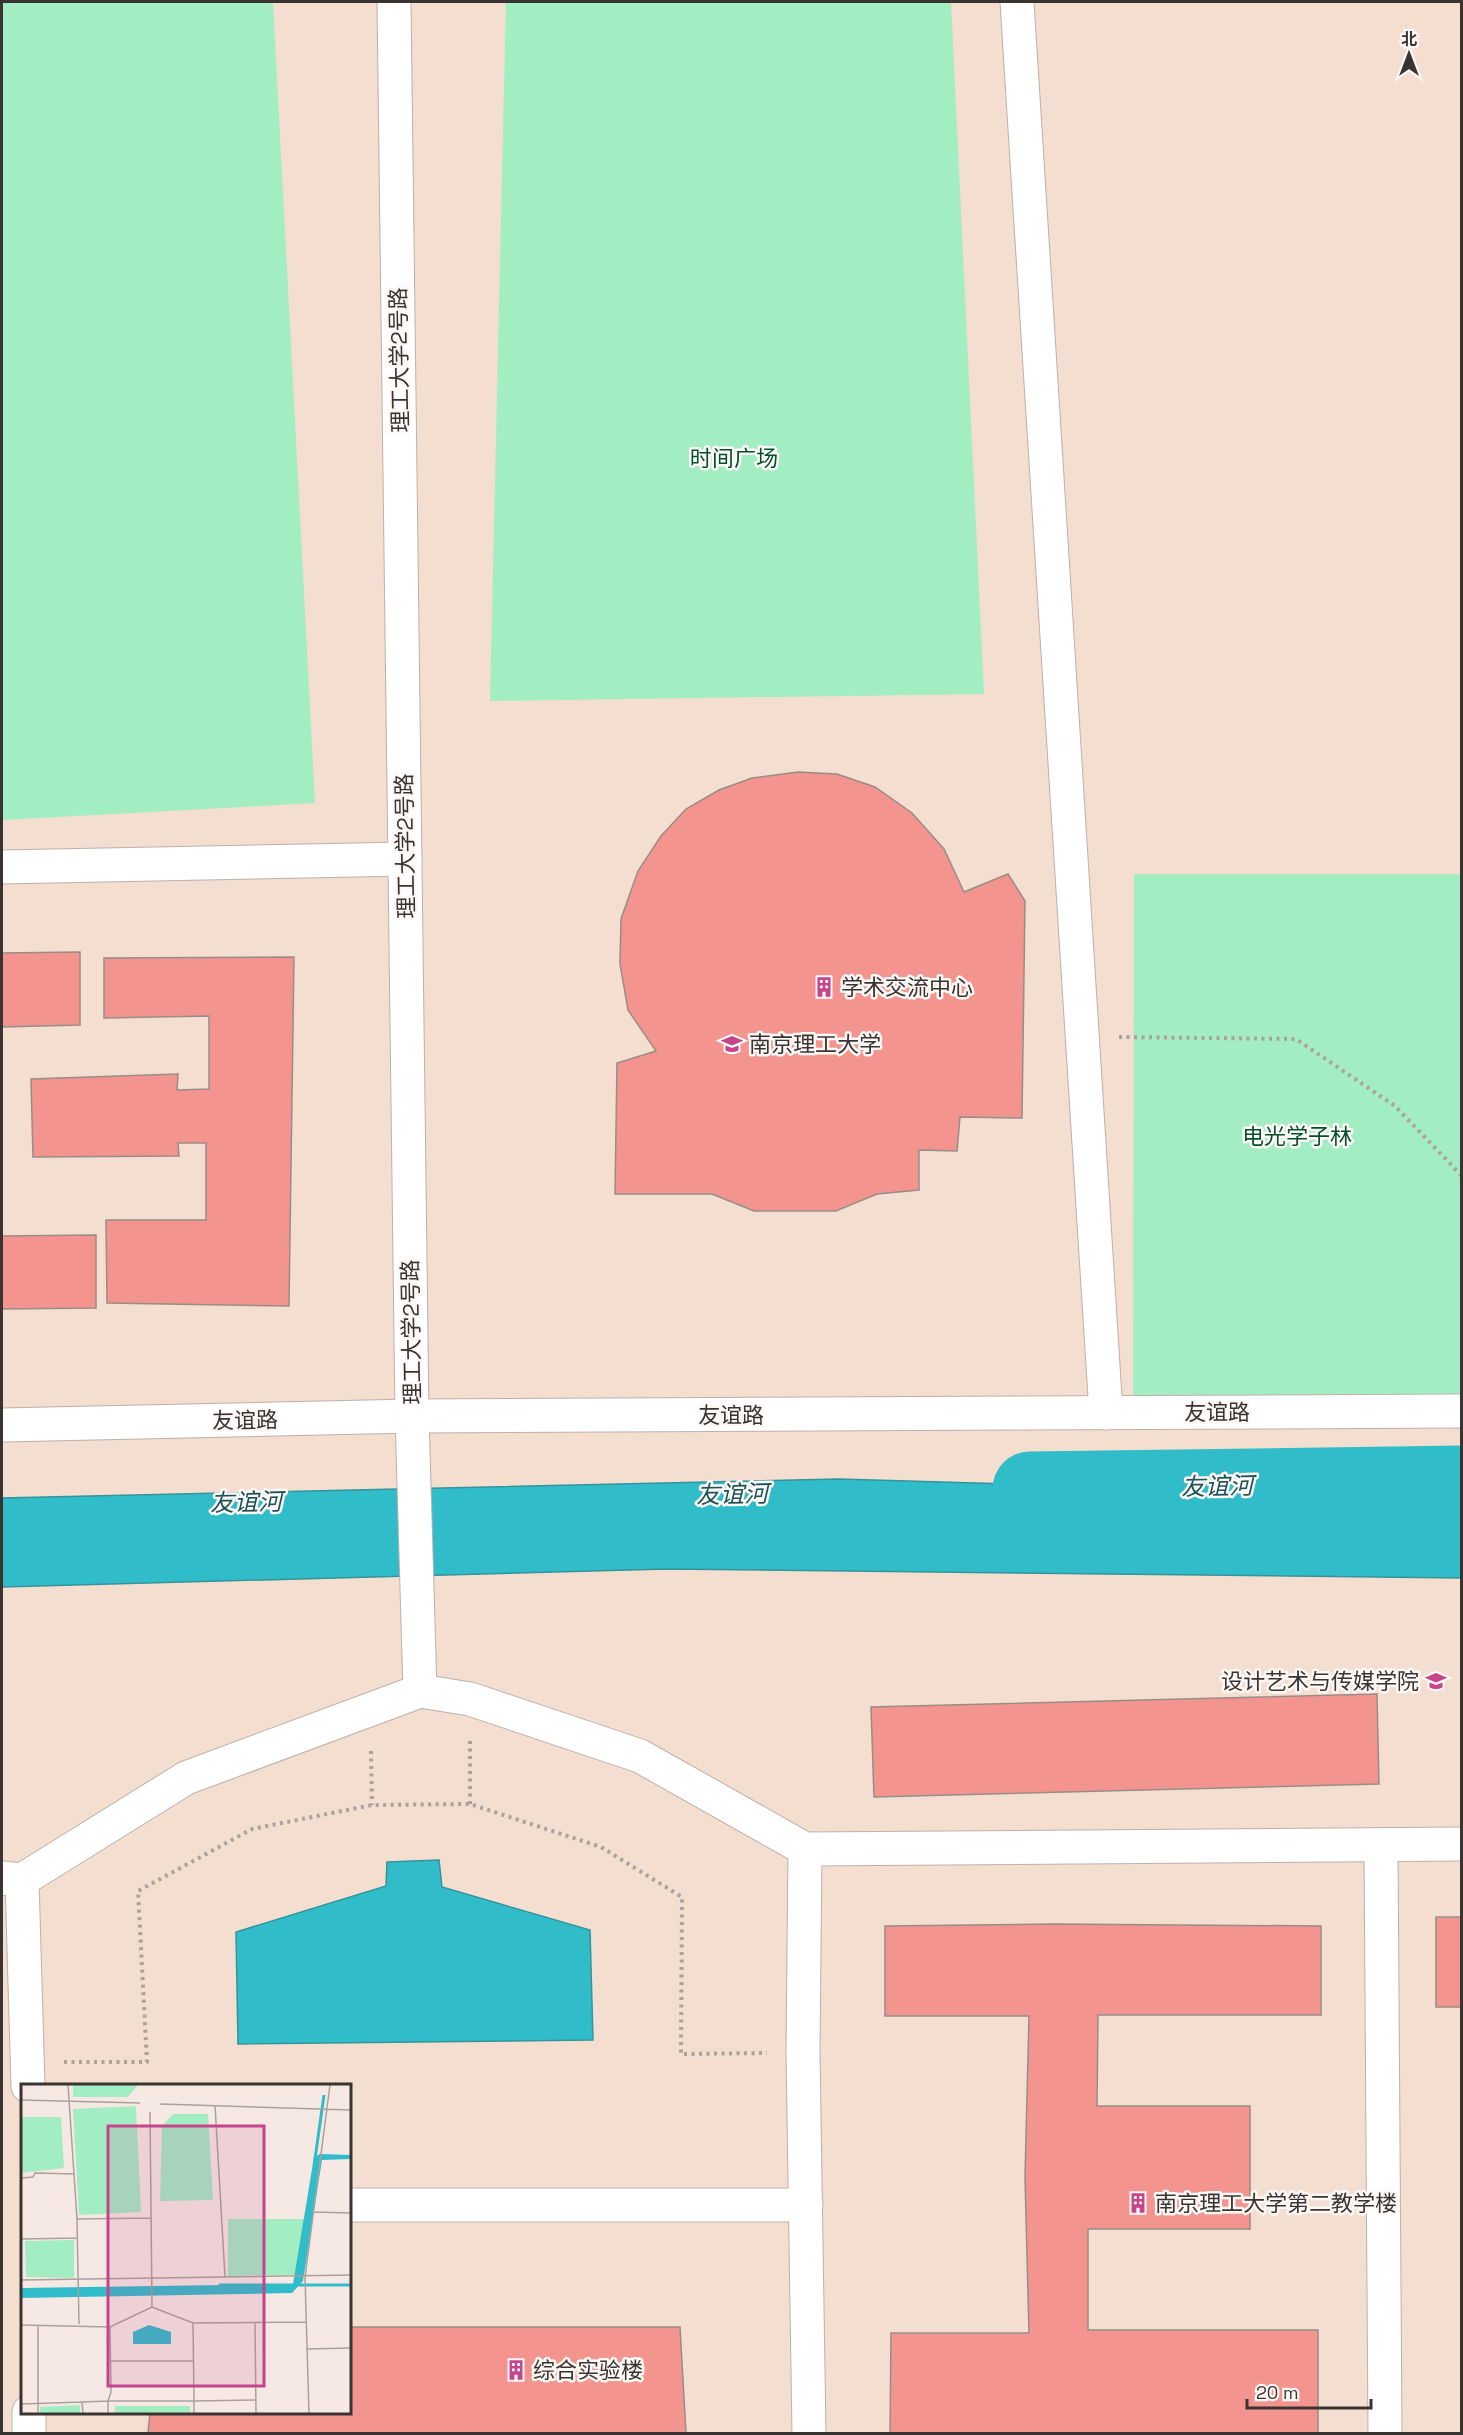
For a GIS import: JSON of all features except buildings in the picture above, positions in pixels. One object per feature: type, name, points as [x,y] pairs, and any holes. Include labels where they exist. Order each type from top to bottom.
[{"type":"street","name":"理工大学2号路","points":[[394,2],[412,1416],[420,1691]]},
{"type":"street","points":[[1017,2],[1106,1413]]},
{"type":"street","points":[[2,867],[405,859]]},
{"type":"street","name":"友谊路","points":[[2,1425],[412,1416],[1461,1411]]},
{"type":"street","points":[[28,2074],[12,1879],[186,1778],[420,1691],[470,1699],[639,1756],[805,1849],[1461,1844]]},
{"type":"street","points":[[1381,1846],[1385,2433]]},
{"type":"street","points":[[805,1849],[803,2052],[808,2433]]},
{"type":"street","points":[[351,2205],[806,2205]]},
{"type":"street","points":[[29,2414],[29,2433]]},
{"type":"path","points":[[1082,1037],[1296,1039],[1395,1106],[1461,1176]]},
{"type":"path","points":[[470,1699],[470,1804]]},
{"type":"path","points":[[371,1711],[372,1805]]},
{"type":"path","points":[[28,2074],[147,2062],[138,1891],[252,1829],[372,1805],[470,1804],[602,1847],[682,1897],[681,2054],[803,2052]]},
{"type":"shaded area","name":"南京理工大学","points":[[2,2],[1461,2],[1461,2433],[2,2434]]},
{"type":"green space","points":[[2,2],[273,2],[315,803],[2,820]]},
{"type":"green space","name":"时间广场","points":[[506,2],[951,2],[984,694],[490,701]]},
{"type":"green space","name":"电光学子林","points":[[1134,874],[1461,874],[1461,1397],[1133,1400]]},
{"type":"water","points":[[839,1479],[1461,1497],[1461,1578],[666,1569],[2,1587],[2,1498]]},
{"type":"water","points":[[439,1860],[442,1887],[590,1930],[593,2040],[238,2044],[236,1932],[386,1886],[387,1862]]},
{"type":"waterway","name":"友谊河","points":[[1030,1489],[1462,1483]]},
{"type":"place","name":"学术交流中心","points":[[824,987]]},
{"type":"place","name":"南京理工大学","points":[[732,1044]]},
{"type":"place","name":"设计艺术与传媒学院","points":[[1436,1681]]},
{"type":"place","name":"南京理工大学第二教学楼","points":[[1138,2203]]},
{"type":"place","name":"综合实验楼","points":[[516,2370]]}]
